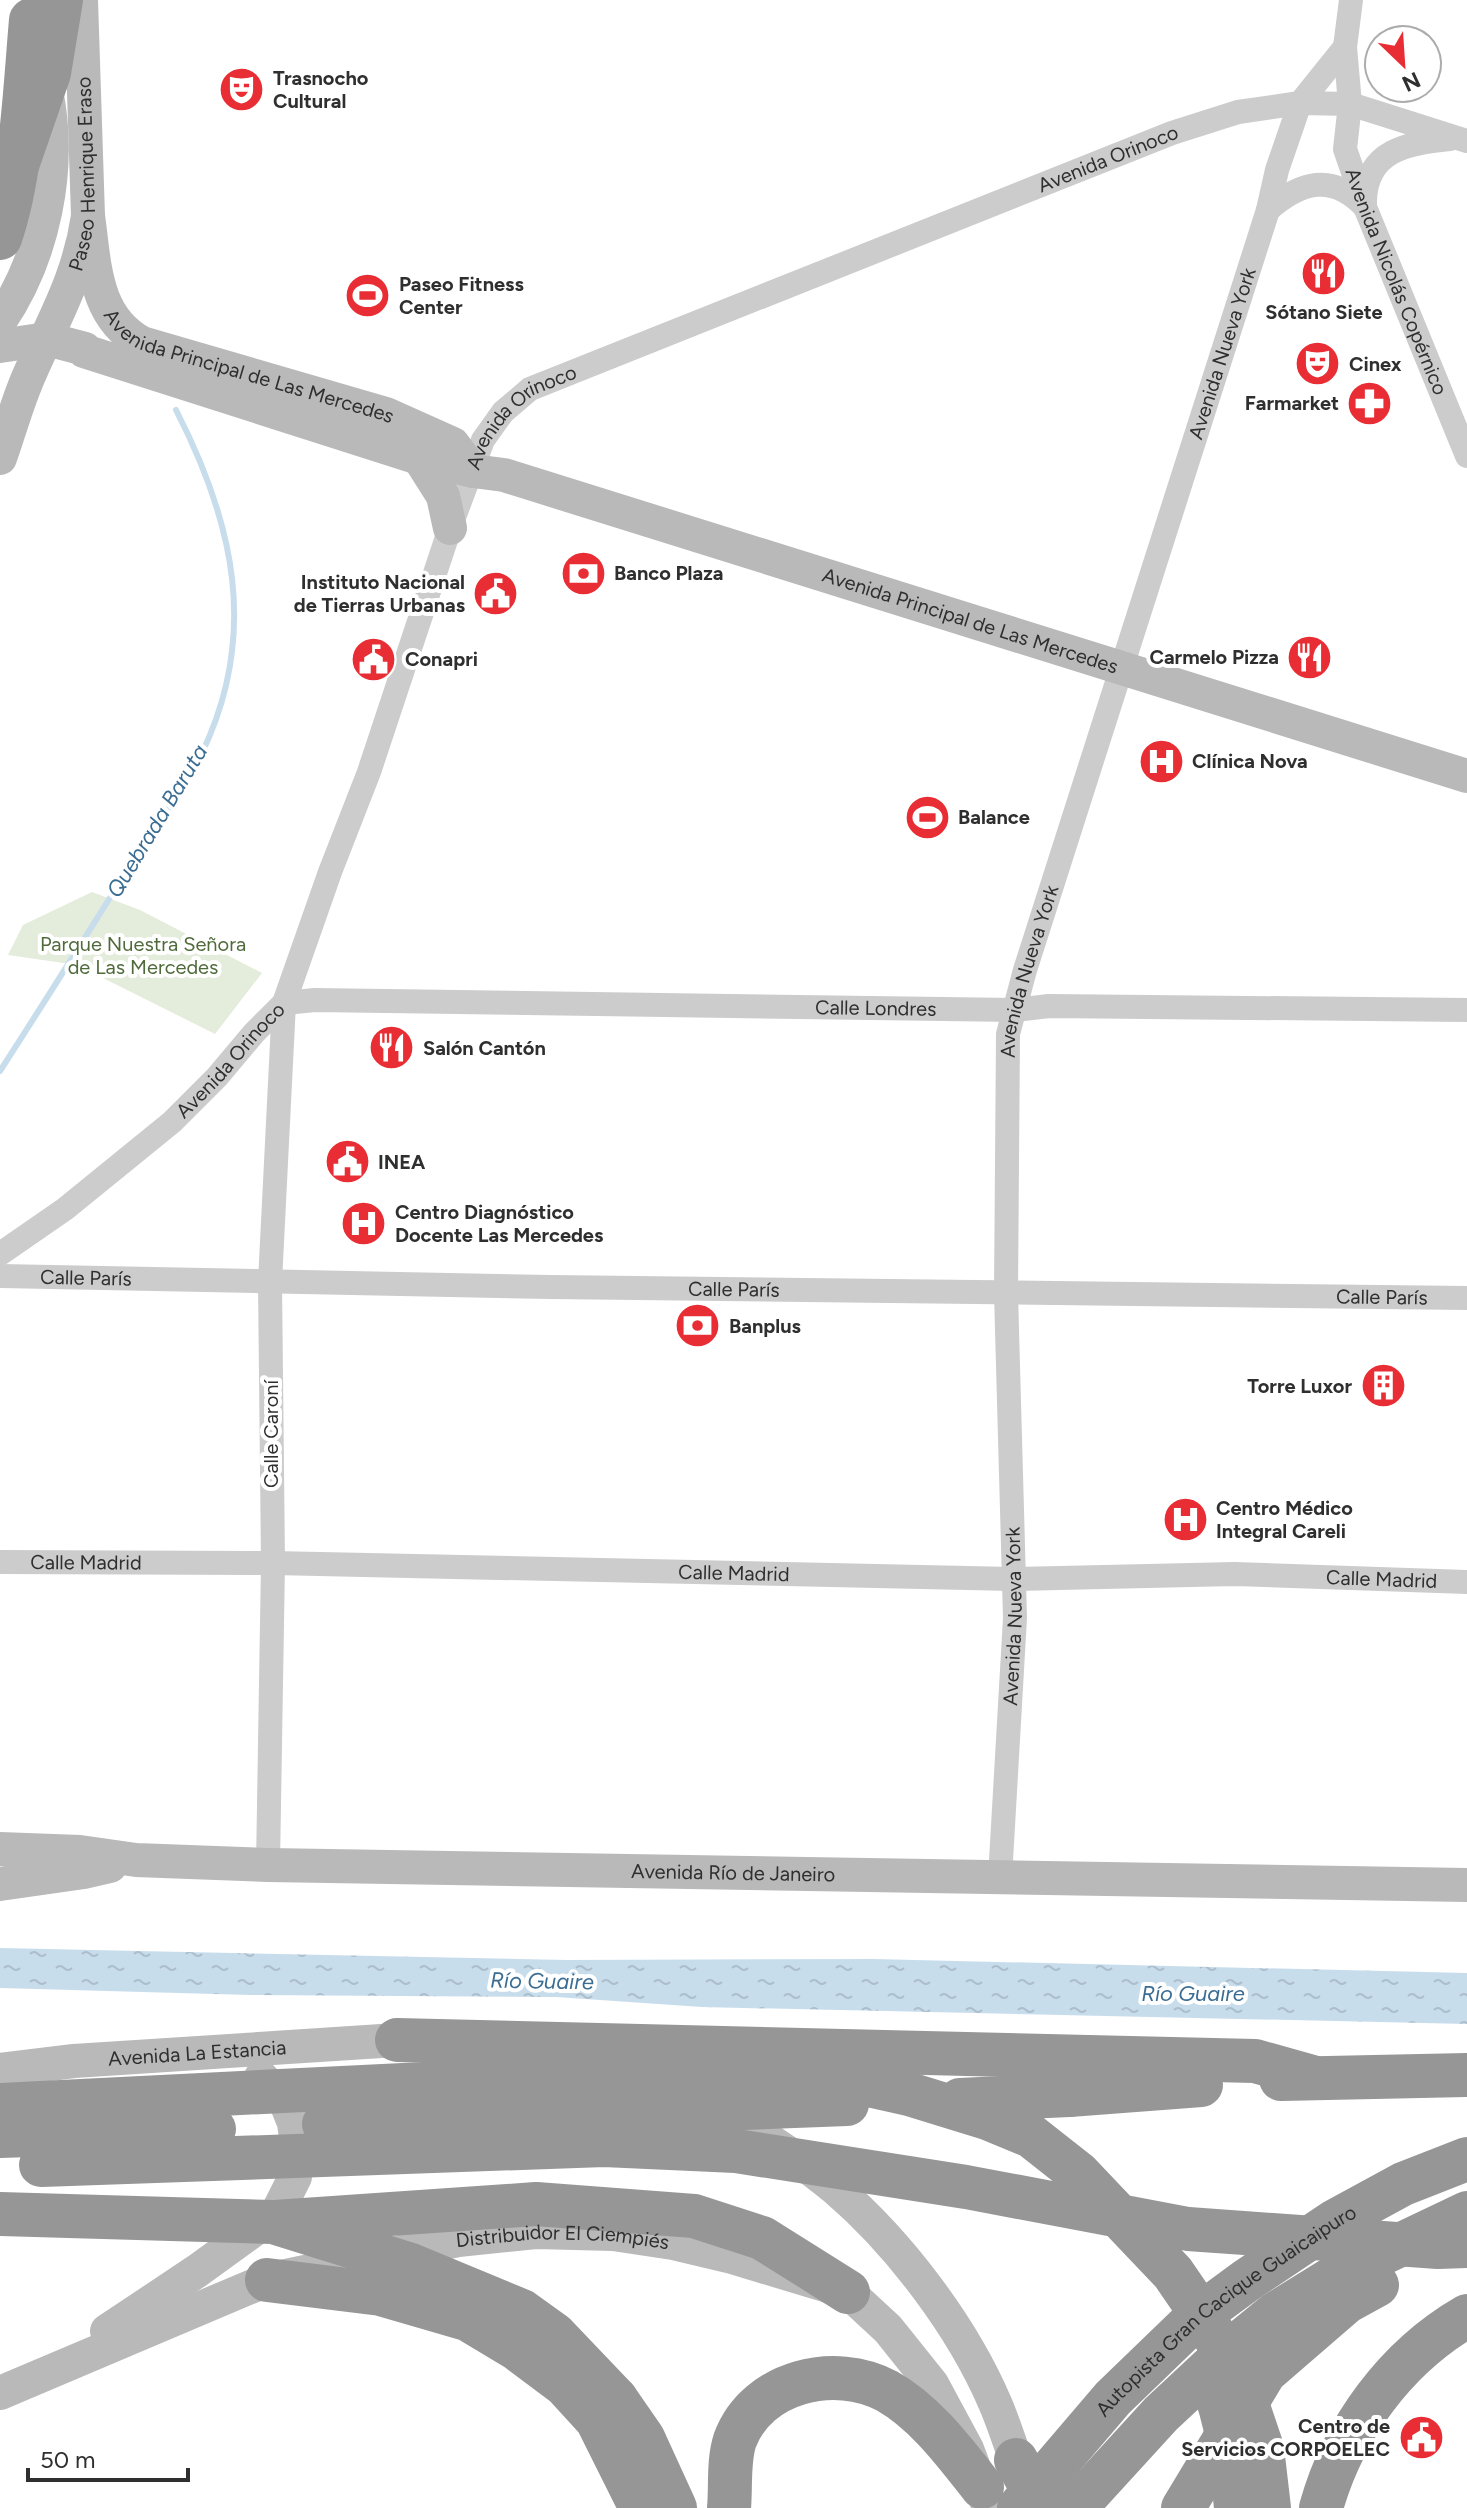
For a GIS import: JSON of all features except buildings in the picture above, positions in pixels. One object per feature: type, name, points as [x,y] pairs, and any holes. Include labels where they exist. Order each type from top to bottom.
[{"type":"highway","points":[[0,94],[37,5]]},
{"type":"highway","points":[[0,206],[49,73],[37,5]]},
{"type":"highway","points":[[0,238],[6,223],[22,127],[37,5]]},
{"type":"highway","points":[[397,2040],[1255,2061],[1312,2077]]},
{"type":"highway","points":[[0,2105],[705,2070],[842,2079],[909,2094],[987,2118],[1031,2136],[1078,2173],[1173,2273],[1208,2324],[1240,2383],[1262,2448],[1269,2508]]},
{"type":"highway","points":[[0,2136],[1069,2095],[1312,2077],[1467,2075]]},
{"type":"highway","points":[[1031,2136],[1065,2184],[1160,2289],[1193,2339],[1218,2398],[1231,2459],[1236,2508]]},
{"type":"highway","points":[[21,2165],[604,2145],[706,2149],[966,2187],[1188,2229],[1438,2247],[1467,2246]]},
{"type":"highway","name":"Autopista Gran Cacique Guaicaipuro","points":[[997,2501],[1113,2398],[1198,2316],[1247,2280],[1335,2221],[1403,2184],[1467,2159]]},
{"type":"highway","points":[[0,2214],[273,2222],[536,2204],[694,2216],[762,2238],[848,2292]]},
{"type":"highway","name":"Autopista Gran Cacique Guaicaipuro","points":[[1075,2508],[1161,2414],[1220,2359],[1275,2314],[1343,2272],[1467,2213]]},
{"type":"highway","points":[[273,2222],[411,2265],[522,2311],[554,2334],[616,2399],[643,2438],[675,2508]]},
{"type":"highway","points":[[1183,2508],[1265,2372],[1346,2302],[1467,2235]]},
{"type":"highway","points":[[267,2280],[381,2294],[467,2319],[517,2349],[565,2385],[597,2420],[641,2508]]},
{"type":"highway","points":[[1321,2508],[1345,2446],[1369,2407],[1396,2373],[1424,2347],[1467,2316]]},
{"type":"highway","points":[[729,2508],[732,2453],[736,2438],[752,2414],[774,2394],[791,2385],[824,2377],[850,2378],[889,2392],[938,2435],[997,2501]]},
{"type":"highway","points":[[1016,2460],[1043,2508]]},
{"type":"street","name":"Paseo Henrique Eraso","points":[[0,458],[30,373],[75,276],[88,216],[81,0]]},
{"type":"street","name":"Avenida Nicolás Copérnico","points":[[1351,0],[1345,47],[1350,104],[1345,149],[1365,207],[1467,456]]},
{"type":"street","name":"Paseo Henrique Eraso","points":[[0,321],[24,278],[46,210],[51,146],[37,5]]},
{"type":"street","name":"Avenida Nueva York","points":[[1000,1878],[1015,1618],[1006,1293],[1008,1034],[1268,210],[1277,170],[1300,103],[1345,47]]},
{"type":"street","name":"Avenida Orinoco","points":[[0,1254],[65,1209],[172,1122],[284,1003],[369,772],[450,528],[483,440],[503,412],[530,389],[1172,133],[1238,112],[1300,103],[1350,104],[1462,140]]},
{"type":"street","points":[[1365,207],[1370,174],[1380,160],[1406,145],[1462,140]]},
{"type":"street","points":[[1268,210],[1297,189],[1324,184],[1349,193],[1365,207]]},
{"type":"street","name":"Avenida Principal de Las Mercedes","points":[[88,216],[105,307],[123,333],[142,343],[386,414],[453,444],[473,471]]},
{"type":"street","name":"Avenida Principal de Las Mercedes","points":[[0,346],[47,339],[85,349],[419,458],[504,475],[565,493],[1467,776]]},
{"type":"street","points":[[419,458],[443,496],[450,528]]},
{"type":"street","name":"Calle Londres","points":[[284,1003],[315,1000],[1015,1010],[1049,1006],[1467,1010]]},
{"type":"street","name":"Calle Caroní","points":[[268,1865],[273,1563],[270,1282],[284,1003]]},
{"type":"street","name":"Calle París","points":[[0,1276],[1467,1298]]},
{"type":"street","name":"Calle Madrid","points":[[0,1562],[273,1563],[1013,1579],[1235,1574],[1467,1582]]},
{"type":"street","name":"Avenida Río de Janeiro","points":[[0,1849],[80,1852],[136,1860],[268,1865],[1467,1885]]},
{"type":"street","points":[[0,1884],[84,1872],[136,1860]]},
{"type":"street","points":[[397,2040],[535,2060],[676,2088],[709,2102],[745,2125],[834,2187],[873,2224],[922,2282],[969,2352],[995,2403],[1016,2460]]},
{"type":"street","name":"Avenida La Estancia","points":[[0,2070],[74,2061],[397,2040]]},
{"type":"street","points":[[0,2048],[40,2049],[74,2061]]},
{"type":"street","points":[[0,2393],[33,2379],[197,2271],[277,2213],[295,2177],[297,2144],[294,2123],[286,2103],[262,2078],[239,2066],[121,2059]]},
{"type":"street","name":"Distribuidor El Ciempiés","points":[[33,2379],[267,2280],[458,2240],[536,2232],[613,2234],[673,2243],[732,2257],[848,2292],[888,2329],[932,2384],[997,2501]]},
{"type":"green space","name":"Parque Nuestra Señora de Las Mercedes","points":[[92,892],[140,910],[262,973],[215,1034],[77,965],[8,955],[23,925]]},
{"type":"water","name":"Río Guaire","points":[[0,1948],[566,1960],[874,1959],[1467,1973],[1467,2024],[702,2007],[556,1997],[250,1995],[0,1988]]},
{"type":"waterway","name":"Quebrada Baruta","points":[[0,1071],[186,782],[220,709],[230,665],[234,622],[232,579],[225,537],[213,495],[176,410]]},
{"type":"place","name":"Trasnocho Cultural","points":[[242,89]]},
{"type":"place","name":"Sótano Siete","points":[[1324,273]]},
{"type":"place","name":"Paseo Fitness Center","points":[[368,296]]},
{"type":"place","name":"Cinex","points":[[1318,364]]},
{"type":"place","name":"Farmarket","points":[[1370,403]]},
{"type":"place","name":"Banco Plaza","points":[[583,573]]},
{"type":"place","name":"Instituto Nacional de Tierras Urbanas","points":[[496,594]]},
{"type":"place","name":"Carmelo Pizza","points":[[1310,657]]},
{"type":"place","name":"Conapri","points":[[374,659]]},
{"type":"place","name":"Clínica Nova","points":[[1161,761]]},
{"type":"place","name":"Balance","points":[[927,817]]},
{"type":"place","name":"Salón Cantón","points":[[392,1048]]},
{"type":"place","name":"INEA","points":[[347,1162]]},
{"type":"place","name":"Centro Diagnóstico Docente Las Mercedes","points":[[364,1223]]},
{"type":"place","name":"Banplus","points":[[698,1326]]},
{"type":"place","name":"Torre Luxor","points":[[1383,1386]]},
{"type":"place","name":"Centro Médico Integral Careli","points":[[1185,1519]]},
{"type":"place","name":"Centro de Servicios CORPOELEC","points":[[1421,2437]]}]
